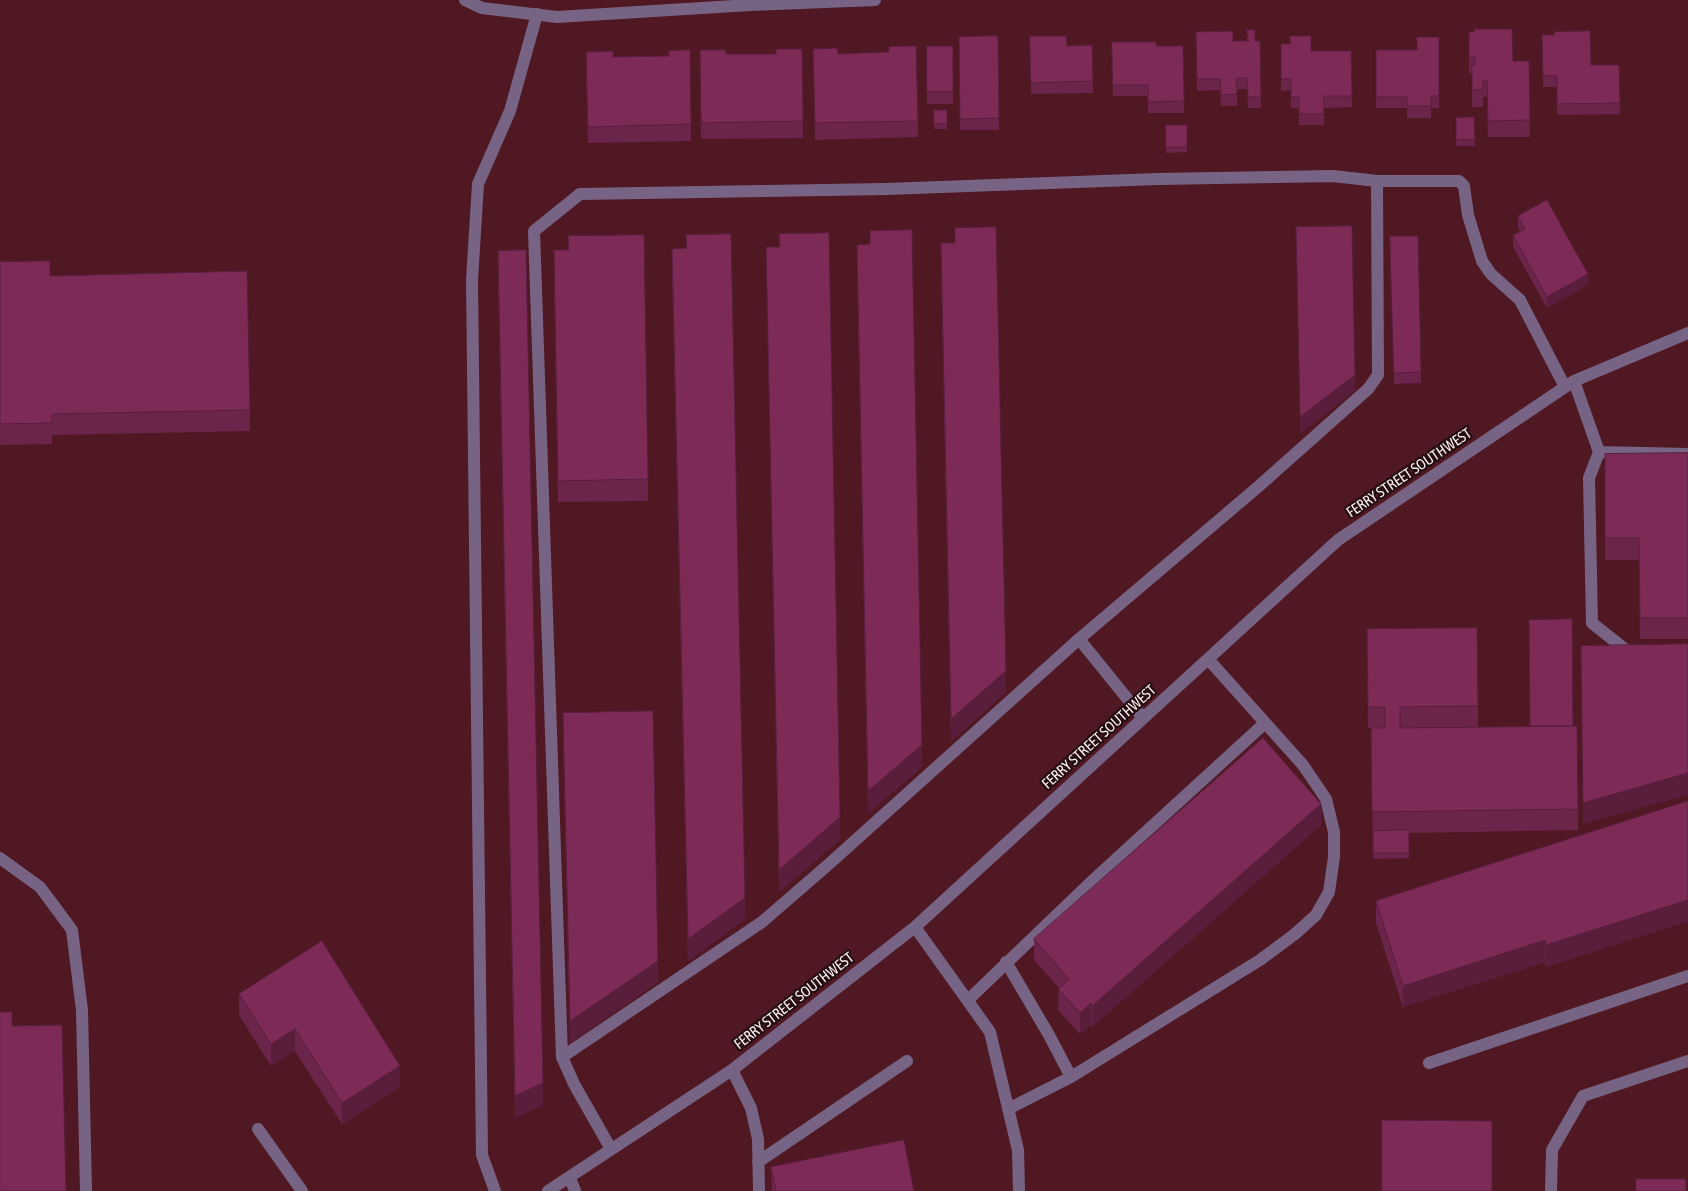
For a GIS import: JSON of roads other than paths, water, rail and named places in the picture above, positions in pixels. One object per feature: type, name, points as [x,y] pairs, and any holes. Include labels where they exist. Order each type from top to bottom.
[{"type":"street","points":[[465,0],[482,8],[557,16],[750,2],[875,0]]},
{"type":"street","points":[[494,1191],[482,1154],[472,280],[478,184],[510,111],[536,14]]},
{"type":"street","points":[[611,1149],[574,1084],[562,1057],[534,231],[580,194],[886,189],[1148,179],[1314,176],[1333,176],[1376,181],[1459,181],[1464,186],[1468,215],[1482,261],[1491,274],[1520,300],[1569,384],[1599,452],[1589,478],[1592,623],[1631,654],[1650,654]]},
{"type":"street","points":[[562,1057],[762,922],[1078,639],[1266,479],[1368,389],[1378,375],[1376,181]]},
{"type":"street","name":"FERRY STREET SOUTHWEST","points":[[548,1191],[732,1070],[915,926],[1338,540],[1569,384],[1688,333]]},
{"type":"street","points":[[1599,452],[1688,454]]},
{"type":"street","points":[[1078,639],[1143,718]]},
{"type":"street","points":[[1008,1109],[1071,1077],[1260,960],[1295,934],[1316,915],[1329,892],[1334,857],[1334,832],[1326,798],[1303,765],[1208,659]]},
{"type":"street","points":[[968,1000],[1006,962],[1265,722]]},
{"type":"street","points":[[0,858],[40,887],[72,930],[82,1010],[86,1191]]},
{"type":"street","points":[[915,926],[990,1032],[1018,1150],[1019,1191]]},
{"type":"street","points":[[1006,962],[1049,1035],[1071,1077]]},
{"type":"street","points":[[1429,1063],[1688,976]]},
{"type":"street","points":[[758,1162],[907,1060]]},
{"type":"street","points":[[1550,1191],[1552,1150],[1583,1096],[1688,1061]]},
{"type":"street","points":[[732,1070],[751,1108],[758,1139],[759,1191]]},
{"type":"street","points":[[258,1130],[302,1191]]},
{"type":"street","points":[[570,1178],[575,1191]]}]
